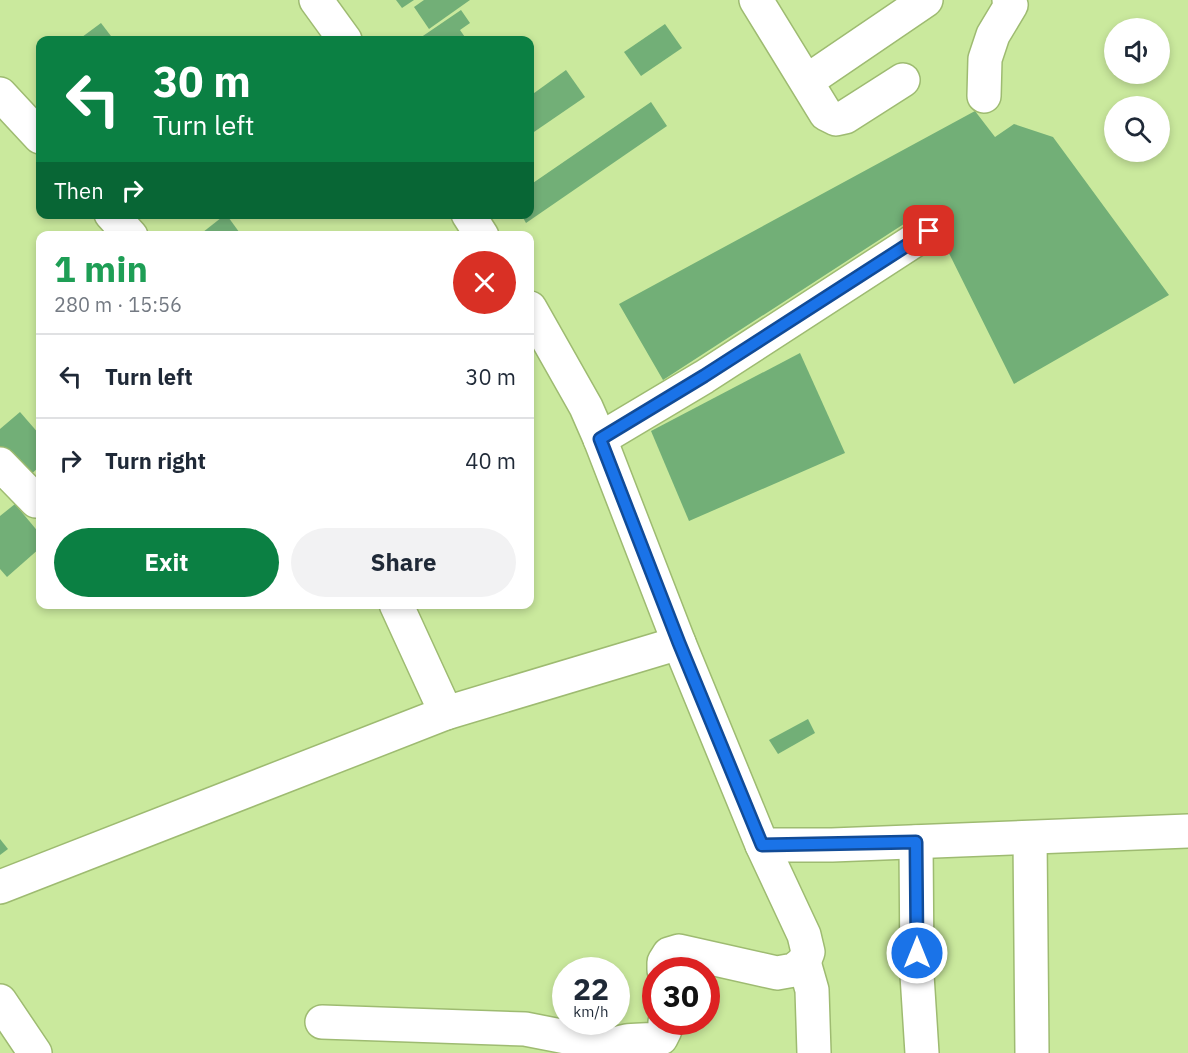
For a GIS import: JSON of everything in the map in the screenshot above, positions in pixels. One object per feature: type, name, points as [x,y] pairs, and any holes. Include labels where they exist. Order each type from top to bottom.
[{"type":"street","points":[[316,0],[342,36]]},
{"type":"street","points":[[756,0],[825,114],[836,119],[845,117],[903,80]]},
{"type":"street","points":[[807,81],[926,0]]},
{"type":"street","points":[[984,96],[985,59],[993,35],[1013,2]]},
{"type":"street","points":[[4,105],[36,133]]},
{"type":"street","points":[[115,219],[126,231]]},
{"type":"street","points":[[600,439],[704,376],[929,231]]},
{"type":"street","points":[[534,315],[586,407],[600,439],[679,643],[762,845],[804,935],[808,952],[804,963],[794,970],[777,973],[720,960]]},
{"type":"street","points":[[0,464],[36,501]]},
{"type":"street","points":[[398,609],[446,713]]},
{"type":"street","points":[[0,887],[446,713],[679,643]]},
{"type":"street","points":[[762,845],[916,842],[1188,831]]},
{"type":"street","points":[[1030,837],[1032,1053]]},
{"type":"street","points":[[916,842],[917,975],[922,1053]]},
{"type":"street","points":[[667,957],[669,954],[679,951],[706,957]]},
{"type":"street","points":[[804,963],[812,990],[814,1053]]},
{"type":"street","points":[[0,1001],[35,1053]]},
{"type":"street","points":[[322,1022],[525,1029],[612,1050],[620,1041],[651,1041],[661,1038],[662,1035]]},
{"type":"building","points":[[396,0],[414,0],[402,8]]},
{"type":"building","points":[[424,0],[470,0],[429,29],[414,7]]},
{"type":"building","points":[[461,10],[470,23],[460,30],[464,36],[423,36]]},
{"type":"building","points":[[101,23],[111,36],[83,36]]},
{"type":"building","points":[[665,24],[682,48],[641,76],[624,52]]},
{"type":"building","points":[[566,70],[585,97],[534,132],[534,93]]},
{"type":"building","points":[[651,102],[667,126],[534,217],[534,182]]},
{"type":"building","points":[[975,111],[995,137],[1014,124],[1053,137],[1169,295],[1014,384],[927,209],[663,380],[619,304]]},
{"type":"building","points":[[220,219],[230,219],[238,231],[204,231]]},
{"type":"building","points":[[800,353],[845,453],[689,521],[651,431]]},
{"type":"building","points":[[20,412],[36,430],[36,470],[25,480],[0,451],[0,429]]},
{"type":"building","points":[[15,504],[36,529],[36,552],[7,577],[0,569],[0,516]]},
{"type":"building","points":[[808,719],[815,733],[778,754],[769,740]]},
{"type":"building","points":[[0,839],[8,849],[0,855]]},
{"type":"route","points":[[917,953],[916,842],[762,845],[679,643],[600,439],[704,376],[929,231]]}]
